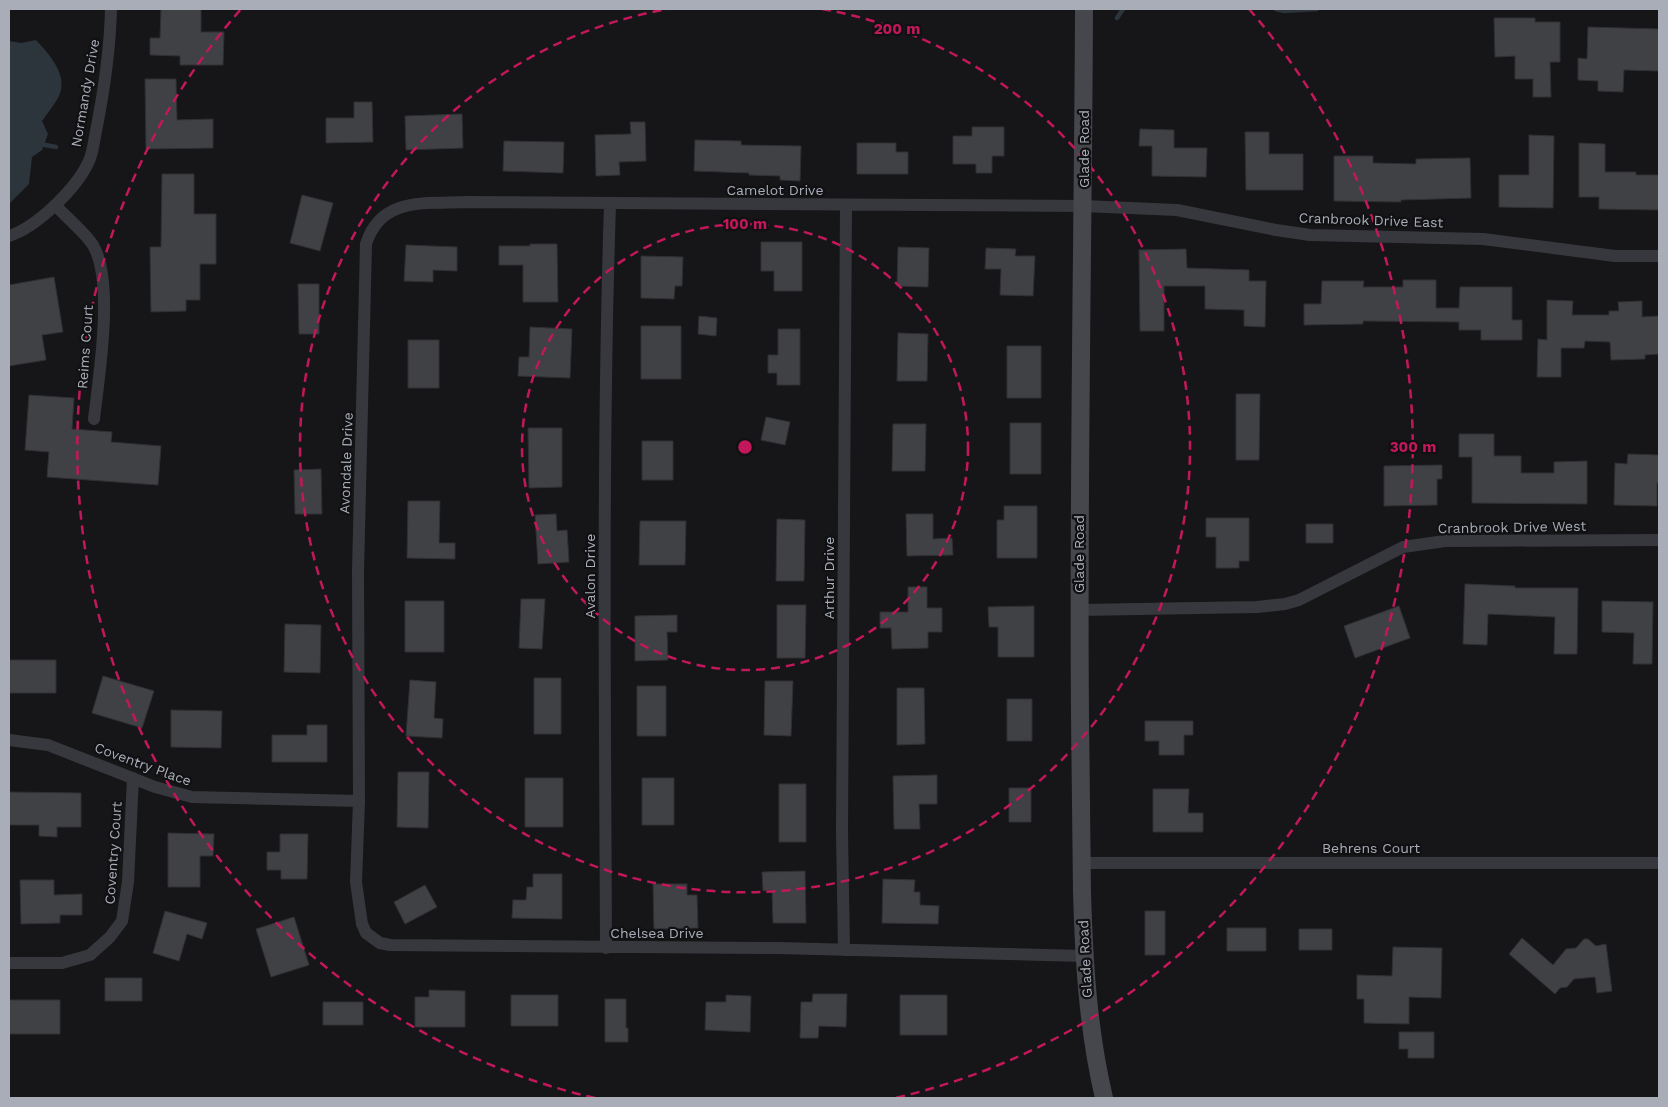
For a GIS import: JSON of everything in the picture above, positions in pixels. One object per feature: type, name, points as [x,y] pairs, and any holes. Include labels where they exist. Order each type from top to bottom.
[{"type":"main road","name":"Glade Road","points":[[1084,9],[1079,480],[1082,863],[1084,956],[1089,1020],[1104,1098]]},
{"type":"street","name":"Normandy Drive","points":[[9,236],[38,221],[55,205],[78,179],[89,160],[100,113],[110,40],[111,9]]},
{"type":"street","name":"Camelot Drive","points":[[467,202],[1083,206]]},
{"type":"street","name":"Avondale Drive","points":[[360,802],[358,571],[366,244],[370,231],[386,214],[396,208],[467,202]]},
{"type":"street","name":"Avalon Drive","points":[[606,948],[604,625],[606,324],[610,204]]},
{"type":"street","name":"Reims Court","points":[[55,205],[94,245],[101,262],[104,314],[94,419]]},
{"type":"street","name":"Arthur Drive","points":[[844,950],[842,822],[846,205]]},
{"type":"street","name":"Cranbrook Drive East","points":[[1083,206],[1177,210],[1276,230],[1310,234],[1483,239],[1615,256],[1659,256]]},
{"type":"street","name":"Cranbrook Drive West","points":[[1079,610],[1257,607],[1285,604],[1299,600],[1402,547],[1445,541],[1659,540]]},
{"type":"street","name":"Coventry Place","points":[[9,740],[48,745],[155,787],[192,797],[360,802]]},
{"type":"street","name":"Coventry Court","points":[[9,963],[62,963],[90,955],[110,937],[122,921],[128,882],[133,778]]},
{"type":"street","name":"Chelsea Drive","points":[[360,802],[356,882],[362,924],[366,933],[380,943],[390,945],[844,950],[1084,956]]},
{"type":"street","name":"Behrens Court","points":[[1082,863],[1659,863]]},
{"type":"shaded area","points":[[36,40],[57,67],[62,82],[61,90],[58,98],[42,121],[48,134],[42,150],[32,157],[29,184],[9,204],[9,41],[21,43]]},
{"type":"building","points":[[161,9],[201,9],[201,32],[224,32],[223,65],[180,65],[180,56],[150,55],[150,38],[160,38]]},
{"type":"building","points":[[1494,18],[1535,18],[1535,22],[1560,22],[1560,62],[1550,62],[1551,97],[1533,97],[1533,79],[1515,79],[1515,56],[1495,57]]},
{"type":"building","points":[[1588,27],[1659,29],[1659,71],[1624,70],[1623,92],[1598,91],[1598,81],[1578,80],[1578,58],[1587,59]]},
{"type":"building","points":[[145,79],[176,79],[177,120],[213,119],[213,148],[146,149]]},
{"type":"building","points":[[354,102],[372,102],[373,142],[326,143],[326,118],[354,118]]},
{"type":"building","points":[[462,114],[463,148],[406,150],[405,116]]},
{"type":"building","points":[[630,122],[645,122],[646,161],[619,162],[620,175],[596,176],[595,135],[631,134]]},
{"type":"building","points":[[972,127],[1004,127],[1004,156],[992,156],[992,173],[976,173],[976,164],[953,164],[953,136],[972,136]]},
{"type":"building","points":[[1140,129],[1174,130],[1174,148],[1207,148],[1206,177],[1152,176],[1152,146],[1139,146]]},
{"type":"building","points":[[1245,132],[1269,132],[1269,154],[1303,154],[1303,190],[1246,190]]},
{"type":"building","points":[[1529,135],[1554,136],[1553,208],[1499,207],[1499,175],[1529,175]]},
{"type":"building","points":[[695,140],[741,141],[741,145],[801,146],[800,181],[780,180],[780,176],[749,175],[749,173],[694,171]]},
{"type":"building","points":[[504,141],[564,142],[563,173],[503,171]]},
{"type":"building","points":[[857,143],[896,143],[896,152],[908,152],[908,174],[857,174]]},
{"type":"building","points":[[1579,143],[1605,144],[1605,172],[1636,172],[1636,175],[1659,175],[1659,210],[1599,209],[1599,197],[1579,197]]},
{"type":"building","points":[[1334,156],[1373,156],[1373,163],[1416,164],[1416,159],[1470,158],[1471,198],[1401,200],[1401,202],[1334,201]]},
{"type":"building","points":[[162,174],[194,174],[194,214],[216,214],[216,264],[200,264],[200,300],[186,300],[186,311],[151,312],[150,247],[161,247]]},
{"type":"building","points":[[302,195],[333,203],[320,251],[290,243]]},
{"type":"building","points":[[761,242],[802,242],[802,291],[774,291],[774,271],[761,271]]},
{"type":"building","points":[[530,244],[557,244],[558,302],[523,302],[523,265],[499,265],[499,246],[530,246]]},
{"type":"building","points":[[406,245],[457,247],[457,271],[433,270],[433,282],[404,281]]},
{"type":"building","points":[[898,247],[929,248],[928,287],[897,286]]},
{"type":"building","points":[[986,248],[1016,249],[1015,256],[1035,256],[1033,296],[1000,295],[1001,269],[985,269]]},
{"type":"building","points":[[1186,249],[1187,268],[1249,270],[1249,281],[1266,281],[1265,327],[1244,326],[1244,310],[1205,309],[1205,286],[1164,286],[1164,331],[1140,331],[1139,250]]},
{"type":"building","points":[[641,256],[683,257],[682,286],[675,286],[674,299],[641,298]]},
{"type":"building","points":[[54,277],[63,332],[42,335],[46,360],[9,366],[9,285]]},
{"type":"building","points":[[1403,280],[1436,280],[1436,308],[1459,308],[1460,287],[1512,287],[1512,320],[1522,320],[1522,340],[1481,340],[1481,330],[1459,330],[1459,322],[1363,321],[1363,324],[1304,325],[1304,304],[1321,304],[1322,281],[1364,281],[1363,287],[1403,287]]},
{"type":"building","points":[[298,284],[319,284],[319,334],[299,334]]},
{"type":"building","points":[[1547,300],[1573,301],[1572,315],[1609,315],[1609,311],[1619,311],[1618,302],[1642,301],[1642,317],[1659,316],[1659,354],[1645,355],[1645,359],[1611,360],[1610,342],[1585,341],[1584,348],[1561,348],[1561,377],[1537,377],[1538,339],[1547,340]]},
{"type":"building","points":[[699,316],[717,318],[716,336],[698,334]]},
{"type":"building","points":[[641,326],[681,326],[681,379],[641,379]]},
{"type":"building","points":[[530,327],[572,329],[570,378],[518,376],[519,357],[529,357]]},
{"type":"building","points":[[778,329],[800,329],[800,385],[777,385],[777,373],[768,373],[768,355],[778,355]]},
{"type":"building","points":[[898,333],[928,334],[927,381],[897,381]]},
{"type":"building","points":[[408,340],[439,340],[439,388],[408,388]]},
{"type":"building","points":[[1007,346],[1041,346],[1041,398],[1007,398]]},
{"type":"building","points":[[1236,394],[1260,394],[1259,460],[1236,460]]},
{"type":"building","points":[[29,395],[74,398],[72,429],[112,432],[111,442],[161,446],[158,485],[47,477],[49,452],[25,450]]},
{"type":"building","points":[[766,417],[790,422],[785,445],[761,440]]},
{"type":"building","points":[[1010,423],[1041,423],[1041,474],[1010,474]]},
{"type":"building","points":[[893,424],[926,424],[925,471],[892,471]]},
{"type":"building","points":[[528,428],[562,428],[562,487],[529,488]]},
{"type":"building","points":[[1459,434],[1494,434],[1494,456],[1521,456],[1521,473],[1554,473],[1554,462],[1587,461],[1587,504],[1472,503],[1472,457],[1459,457]]},
{"type":"building","points":[[642,441],[673,441],[673,480],[642,480]]},
{"type":"building","points":[[1628,454],[1659,455],[1657,506],[1614,505],[1615,463],[1627,464]]},
{"type":"building","points":[[1442,465],[1442,479],[1437,479],[1437,505],[1384,506],[1384,466]]},
{"type":"building","points":[[321,469],[322,514],[295,514],[294,470]]},
{"type":"building","points":[[408,501],[440,501],[439,543],[455,543],[455,559],[407,558]]},
{"type":"building","points":[[1004,506],[1037,506],[1037,558],[997,558],[997,520],[1004,520]]},
{"type":"building","points":[[556,514],[557,531],[567,530],[569,562],[538,564],[535,515]]},
{"type":"building","points":[[906,514],[933,514],[933,539],[952,538],[953,555],[907,556]]},
{"type":"building","points":[[1206,518],[1249,518],[1249,561],[1239,561],[1239,568],[1216,568],[1216,537],[1206,537]]},
{"type":"building","points":[[777,519],[805,520],[804,581],[776,581]]},
{"type":"building","points":[[640,521],[686,521],[685,565],[639,565]]},
{"type":"building","points":[[1306,524],[1333,524],[1333,543],[1306,543]]},
{"type":"building","points":[[1465,584],[1515,586],[1515,588],[1578,588],[1577,654],[1554,654],[1555,617],[1488,614],[1487,645],[1463,644]]},
{"type":"building","points":[[908,587],[927,587],[927,608],[942,608],[942,632],[928,632],[928,648],[892,649],[891,628],[880,628],[880,612],[908,612]]},
{"type":"building","points":[[521,599],[545,599],[542,649],[519,648]]},
{"type":"building","points":[[405,601],[444,601],[444,652],[405,652]]},
{"type":"building","points":[[1602,601],[1653,602],[1652,664],[1633,664],[1634,633],[1602,632]]},
{"type":"building","points":[[777,605],[806,605],[805,658],[777,658]]},
{"type":"building","points":[[1034,606],[1034,657],[998,657],[998,627],[989,627],[988,607]]},
{"type":"building","points":[[1399,606],[1410,638],[1355,658],[1344,626]]},
{"type":"building","points":[[677,615],[677,632],[667,632],[668,660],[635,661],[635,616]]},
{"type":"building","points":[[285,624],[321,625],[320,673],[284,672]]},
{"type":"building","points":[[9,660],[56,660],[56,693],[9,693]]},
{"type":"building","points":[[103,676],[154,691],[142,728],[92,713]]},
{"type":"building","points":[[534,678],[561,678],[561,734],[534,734]]},
{"type":"building","points":[[410,680],[436,682],[434,718],[443,719],[442,738],[406,736]]},
{"type":"building","points":[[765,681],[793,681],[791,736],[764,735]]},
{"type":"building","points":[[637,686],[666,686],[666,736],[637,736]]},
{"type":"building","points":[[897,688],[924,688],[925,744],[897,745]]},
{"type":"building","points":[[1007,699],[1032,699],[1032,741],[1007,741]]},
{"type":"building","points":[[171,710],[222,711],[221,748],[171,747]]},
{"type":"building","points":[[1145,721],[1193,721],[1193,735],[1184,735],[1184,755],[1159,755],[1159,741],[1145,741]]},
{"type":"building","points":[[307,725],[327,725],[327,762],[272,762],[272,735],[307,735]]},
{"type":"building","points":[[398,772],[429,772],[428,828],[397,827]]},
{"type":"building","points":[[937,775],[937,804],[919,804],[920,829],[894,829],[893,776]]},
{"type":"building","points":[[525,778],[563,778],[563,827],[525,827]]},
{"type":"building","points":[[642,778],[674,778],[674,825],[642,825]]},
{"type":"building","points":[[779,784],[806,784],[806,842],[779,842]]},
{"type":"building","points":[[1009,788],[1031,788],[1031,822],[1009,822]]},
{"type":"building","points":[[1153,789],[1189,789],[1188,813],[1203,813],[1203,832],[1153,832]]},
{"type":"building","points":[[9,792],[81,793],[81,827],[57,827],[57,837],[39,836],[39,825],[9,825]]},
{"type":"building","points":[[168,833],[214,834],[213,856],[200,856],[200,887],[168,887]]},
{"type":"building","points":[[280,834],[308,834],[307,879],[281,879],[281,870],[267,870],[267,852],[280,852]]},
{"type":"building","points":[[805,871],[806,923],[773,923],[772,890],[763,891],[762,872]]},
{"type":"building","points":[[533,874],[562,874],[562,919],[512,918],[513,900],[526,900],[527,887],[533,887]]},
{"type":"building","points":[[883,879],[915,880],[914,892],[920,892],[920,905],[939,906],[938,924],[882,923]]},
{"type":"building","points":[[20,880],[54,880],[54,895],[82,894],[82,915],[60,915],[60,923],[21,924]]},
{"type":"building","points":[[653,884],[687,884],[687,895],[697,895],[698,928],[654,929]]},
{"type":"building","points":[[425,885],[437,907],[405,924],[394,902]]},
{"type":"building","points":[[165,911],[207,923],[202,939],[187,934],[179,961],[153,953]]},
{"type":"building","points":[[1145,911],[1165,911],[1165,955],[1145,955]]},
{"type":"building","points":[[294,917],[309,965],[271,977],[256,929]]},
{"type":"building","points":[[1227,928],[1266,928],[1266,951],[1227,951]]},
{"type":"building","points":[[1299,929],[1332,929],[1332,950],[1299,950]]},
{"type":"building","points":[[1522,938],[1553,965],[1566,949],[1576,948],[1584,939],[1588,939],[1596,946],[1606,944],[1612,991],[1597,993],[1595,977],[1574,979],[1567,987],[1560,988],[1555,994],[1509,954]]},
{"type":"building","points":[[1393,947],[1442,948],[1441,998],[1409,997],[1409,1024],[1364,1023],[1364,999],[1357,999],[1357,975],[1392,976]]},
{"type":"building","points":[[105,978],[142,978],[142,1001],[105,1001]]},
{"type":"building","points":[[429,990],[465,991],[465,1027],[415,1027],[415,997],[429,997]]},
{"type":"building","points":[[813,994],[847,994],[846,1027],[819,1026],[818,1038],[800,1038],[801,1002],[812,1002]]},
{"type":"building","points":[[511,995],[558,995],[558,1026],[511,1026]]},
{"type":"building","points":[[726,995],[751,996],[750,1032],[705,1030],[706,1002],[726,1002]]},
{"type":"building","points":[[900,995],[947,995],[947,1035],[900,1035]]},
{"type":"building","points":[[605,999],[626,999],[628,1042],[605,1042]]},
{"type":"building","points":[[9,1000],[60,1000],[60,1034],[9,1034]]},
{"type":"building","points":[[323,1002],[363,1002],[363,1025],[323,1025]]},
{"type":"building","points":[[1399,1032],[1434,1032],[1434,1058],[1408,1058],[1408,1049],[1399,1049]]},
{"type":"waterway","points":[[1117,18],[1123,9]]},
{"type":"waterway","points":[[1276,9],[1284,11],[1317,9]]},
{"type":"waterway","points":[[40,144],[56,147]]}]
